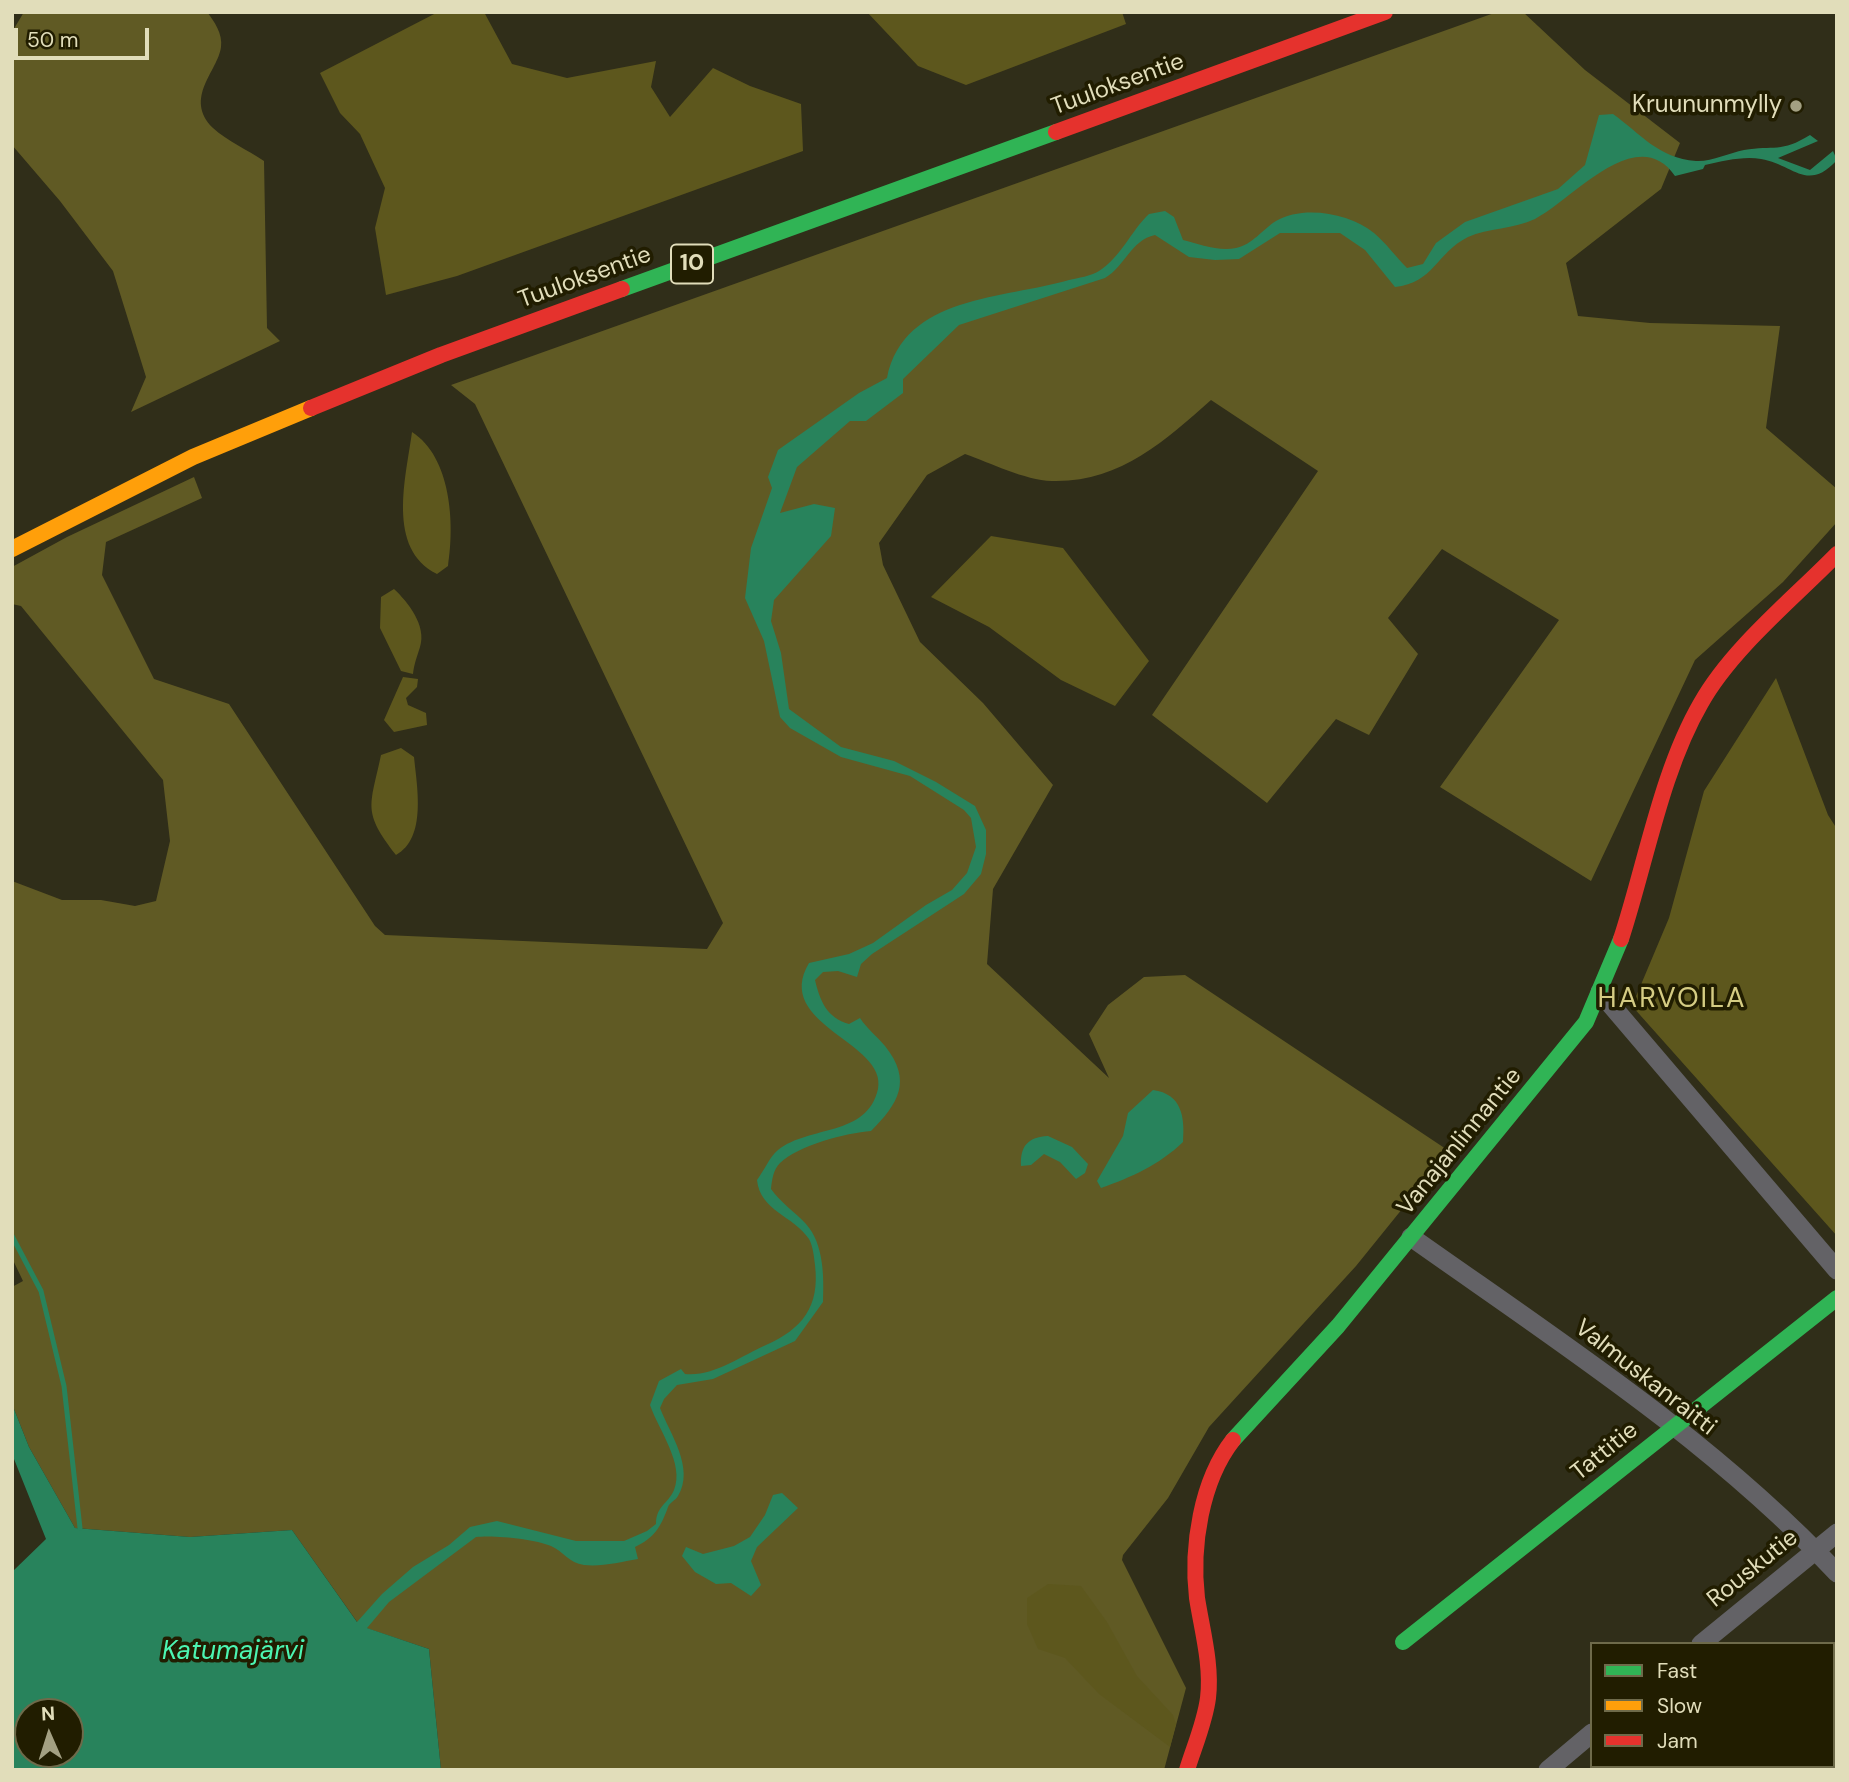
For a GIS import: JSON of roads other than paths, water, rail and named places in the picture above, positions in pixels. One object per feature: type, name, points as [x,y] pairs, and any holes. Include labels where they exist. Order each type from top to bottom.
[{"type":"main road","name":"Tuuloksentie","points":[[12,549],[192,457],[441,355],[1385,12]]},
{"type":"main road","name":"Vanajanlinnantie","points":[[1186,1770],[1208,1698],[1196,1549],[1199,1517],[1206,1494],[1230,1443],[1338,1326],[1586,1022],[1621,938],[1679,749],[1700,702],[1726,666],[1837,554]]},
{"type":"main road","name":"Tattitie","points":[[1403,1642],[1837,1298]]},
{"type":"street","points":[[1600,992],[1837,1270]]},
{"type":"street","name":"Valmuskanraitti","points":[[1411,1237],[1636,1397],[1788,1523],[1837,1573]]},
{"type":"street","name":"Rouskutie","points":[[1703,1642],[1837,1533]]},
{"type":"street","points":[[1548,1770],[1590,1736]]},
{"type":"water","name":"Katumajärvi","points":[[1613,114],[1660,150],[1683,159],[1702,161],[1744,150],[1784,146],[1810,135],[1818,141],[1778,158],[1810,170],[1833,151],[1837,160],[1826,170],[1808,176],[1772,162],[1747,158],[1705,165],[1703,169],[1675,176],[1660,161],[1642,157],[1624,160],[1605,170],[1535,219],[1468,237],[1449,251],[1427,274],[1418,280],[1395,287],[1365,250],[1340,233],[1280,233],[1239,259],[1215,260],[1189,257],[1155,235],[1140,242],[1105,278],[959,325],[903,379],[903,393],[866,421],[850,421],[797,467],[780,513],[814,504],[835,508],[831,536],[774,600],[771,621],[781,653],[789,709],[841,747],[894,761],[936,782],[975,806],[986,830],[986,854],[981,874],[964,894],[872,954],[861,964],[857,977],[838,971],[823,972],[815,980],[822,1002],[835,1018],[849,1024],[860,1018],[885,1046],[894,1059],[900,1081],[895,1101],[871,1131],[836,1137],[811,1145],[788,1157],[774,1172],[771,1189],[806,1224],[820,1251],[823,1302],[795,1341],[713,1379],[677,1385],[664,1399],[660,1408],[679,1451],[684,1474],[683,1485],[656,1531],[635,1547],[638,1559],[604,1565],[584,1565],[544,1544],[514,1538],[476,1537],[389,1602],[367,1628],[429,1649],[441,1770],[12,1770],[12,1572],[46,1539],[12,1454],[12,1404],[29,1447],[75,1528],[190,1537],[292,1530],[357,1622],[382,1594],[413,1567],[449,1545],[470,1527],[497,1521],[576,1541],[624,1541],[647,1531],[656,1524],[658,1513],[672,1495],[676,1480],[673,1458],[650,1405],[659,1381],[681,1369],[685,1374],[695,1374],[727,1365],[779,1339],[806,1315],[815,1293],[816,1280],[814,1255],[809,1239],[764,1199],[757,1180],[778,1150],[791,1142],[850,1123],[872,1104],[878,1089],[876,1073],[866,1058],[817,1018],[806,1002],[802,984],[809,963],[849,954],[873,943],[952,890],[967,873],[976,847],[971,818],[964,810],[910,776],[841,757],[790,728],[780,717],[764,641],[745,598],[751,548],[772,488],[768,477],[778,450],[859,393],[887,378],[897,351],[913,330],[935,316],[987,297],[1096,273],[1114,259],[1149,214],[1165,211],[1174,217],[1183,240],[1223,249],[1247,244],[1276,221],[1287,216],[1313,212],[1340,216],[1374,233],[1407,268],[1423,264],[1436,243],[1465,222],[1558,189],[1585,165],[1599,115]]},
{"type":"water","points":[[1153,1090],[1170,1096],[1180,1108],[1183,1142],[1145,1170],[1101,1188],[1097,1181],[1123,1136],[1128,1113]]},
{"type":"water","points":[[1048,1136],[1072,1147],[1088,1164],[1085,1173],[1076,1179],[1060,1162],[1044,1154],[1031,1165],[1021,1166],[1022,1153],[1027,1144],[1035,1138]]},
{"type":"water","points":[[782,1493],[798,1508],[757,1547],[751,1561],[761,1585],[751,1596],[731,1583],[716,1584],[695,1572],[682,1556],[686,1547],[703,1554],[734,1546],[750,1537],[765,1515],[773,1495]]},
{"type":"waterway","points":[[12,1236],[41,1291],[64,1386],[80,1528]]},
{"type":"place","name":"Kruununmylly","points":[[1796,106]]},
{"type":"district","name":"HARVOILA","points":[[1672,1000]]}]
